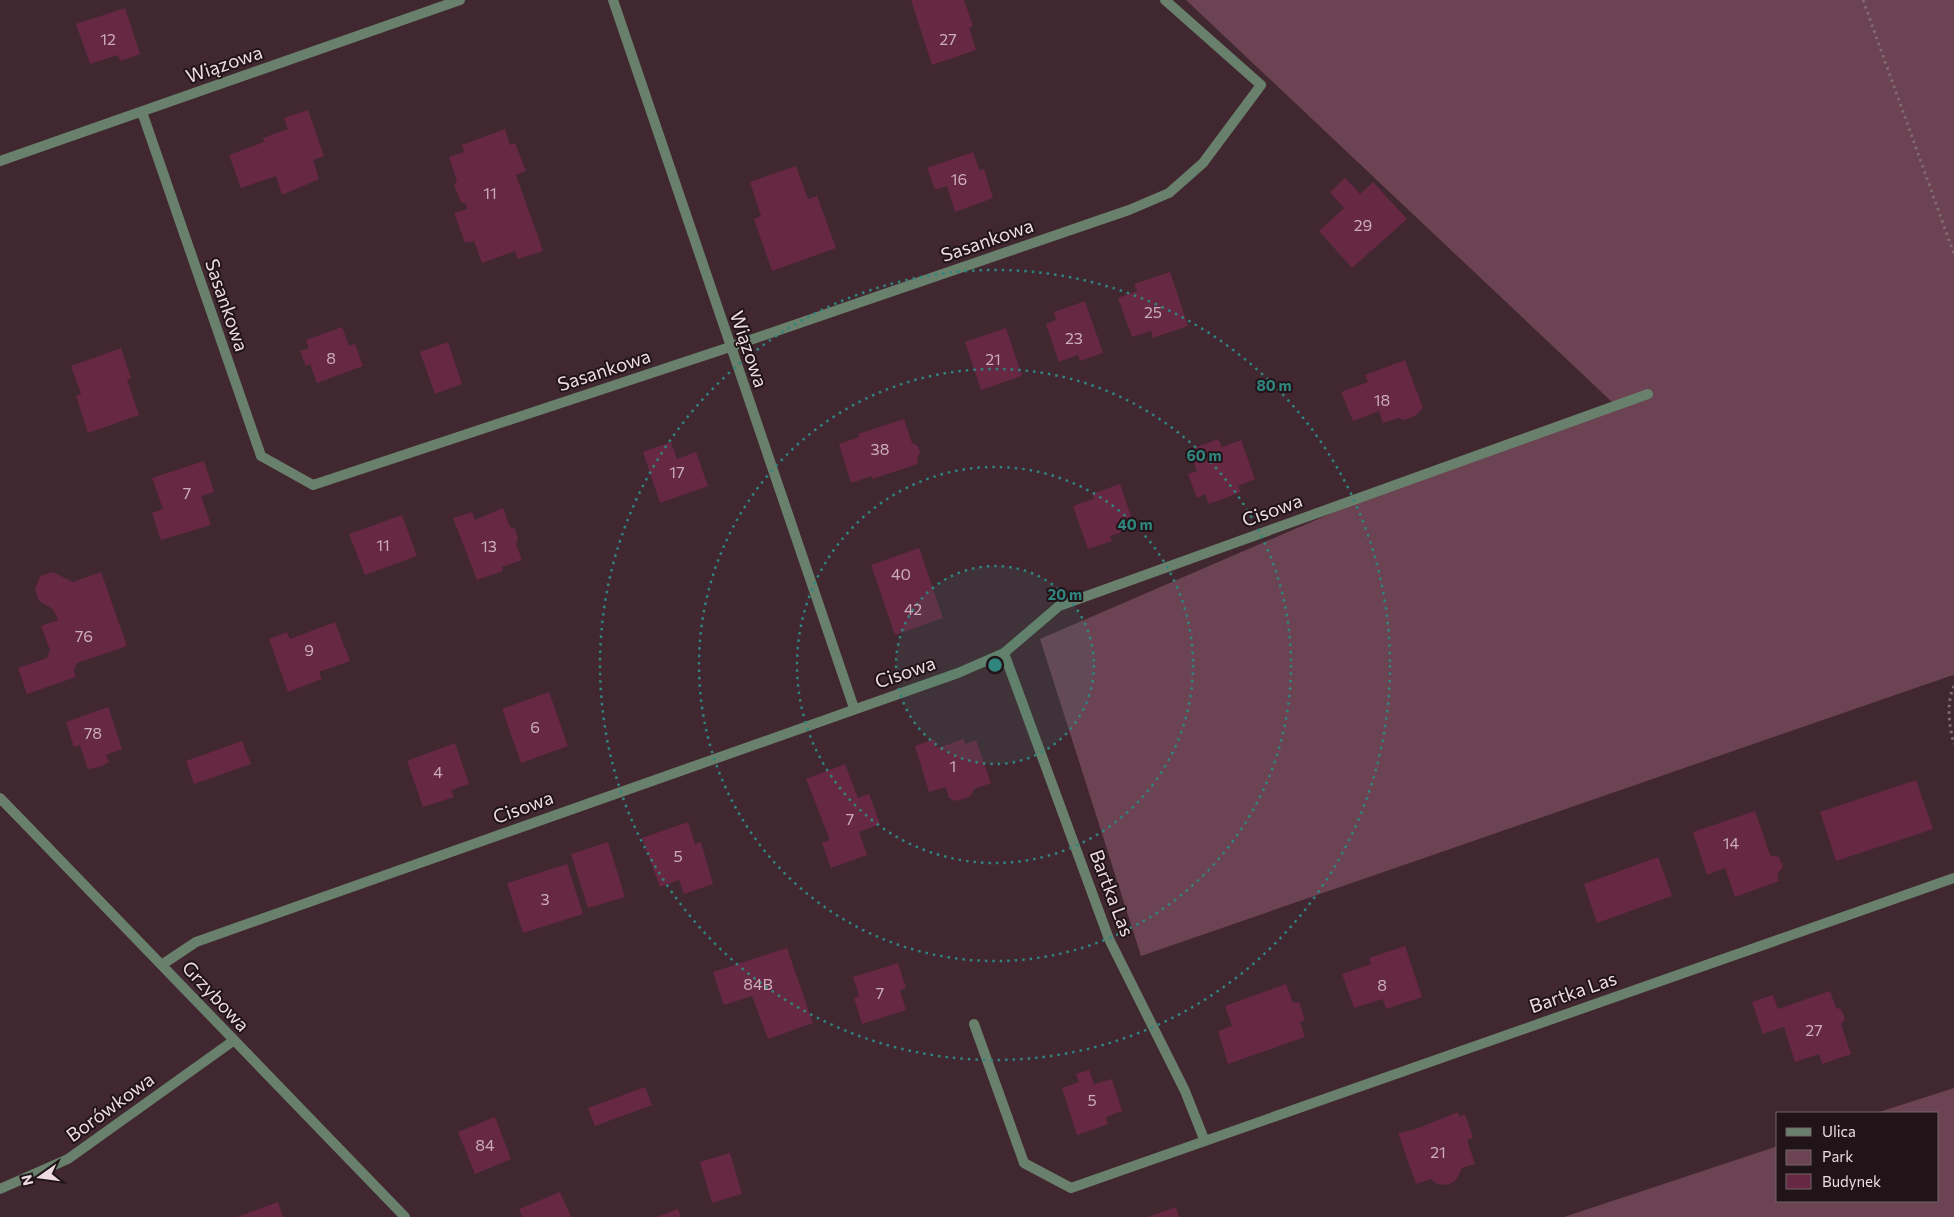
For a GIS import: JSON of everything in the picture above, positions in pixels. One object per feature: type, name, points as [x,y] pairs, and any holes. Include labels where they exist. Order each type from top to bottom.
[{"type":"street","name":"Wiązowa","points":[[0,161],[460,0]]},
{"type":"street","name":"Wiązowa","points":[[613,0],[854,708]]},
{"type":"street","name":"Sasankowa","points":[[142,112],[261,456],[313,485],[1129,210],[1169,193],[1203,163],[1261,85],[1165,0]]},
{"type":"street","name":"Cisowa","points":[[163,964],[196,942],[854,708],[958,673],[1004,653],[1059,606],[1648,394]]},
{"type":"street","name":"Bartka Las","points":[[1004,653],[1109,939],[1185,1090],[1204,1139]]},
{"type":"street","name":"Grzybowa","points":[[0,798],[163,964],[233,1041],[405,1217]]},
{"type":"street","name":"Bartka Las","points":[[974,1024],[1024,1163],[1071,1188],[1204,1139],[1954,878]]},
{"type":"street","name":"Borówkowa","points":[[0,1189],[68,1159],[233,1041]]},
{"type":"path","points":[[1863,0],[1954,254]]},
{"type":"path","points":[[1954,686],[1950,694],[1949,728],[1954,744]]},
{"type":"path","points":[[1949,728],[1954,730]]},
{"type":"green space","points":[[1186,0],[1954,0],[1954,677],[1953,675],[1141,956],[1040,639],[1413,478],[1612,402]]},
{"type":"green space","points":[[1954,1088],[1954,1217],[1564,1217],[1776,1147],[1776,1202],[1939,1202],[1939,1112],[1879,1112]]},
{"type":"building","points":[[911,0],[964,0],[973,26],[969,28],[976,50],[932,65]]},
{"type":"building","points":[[125,8],[140,54],[120,61],[118,55],[90,64],[76,24]]},
{"type":"building","points":[[308,110],[324,156],[313,160],[319,179],[282,195],[276,176],[241,188],[229,155],[264,142],[263,138],[288,129],[284,118]]},
{"type":"building","points":[[505,129],[510,145],[515,143],[526,171],[516,175],[543,251],[518,259],[515,251],[482,263],[474,241],[465,243],[454,213],[467,209],[466,204],[461,202],[454,185],[457,181],[449,157],[464,152],[462,145]]},
{"type":"building","points":[[973,152],[980,171],[984,169],[993,198],[955,212],[947,186],[935,190],[927,168]]},
{"type":"building","points":[[796,166],[808,199],[817,196],[836,248],[772,271],[754,219],[761,216],[750,182]]},
{"type":"building","points":[[1345,178],[1360,194],[1373,182],[1407,219],[1352,268],[1319,231],[1344,208],[1330,192]]},
{"type":"building","points":[[1170,272],[1188,326],[1153,338],[1151,331],[1132,337],[1118,298],[1137,291],[1134,284]]},
{"type":"building","points":[[1085,301],[1103,353],[1080,361],[1078,355],[1059,362],[1046,324],[1056,320],[1054,312]]},
{"type":"building","points":[[342,327],[349,346],[355,344],[363,366],[317,383],[310,364],[306,366],[300,351],[309,348],[306,340]]},
{"type":"building","points":[[1006,328],[1022,376],[981,390],[965,342]]},
{"type":"building","points":[[448,342],[462,384],[435,394],[420,352]]},
{"type":"building","points":[[121,348],[131,378],[127,380],[139,415],[88,433],[76,396],[81,394],[71,366]]},
{"type":"building","points":[[1405,360],[1423,408],[1415,416],[1404,420],[1398,418],[1383,423],[1379,411],[1353,421],[1341,392],[1368,382],[1365,375]]},
{"type":"building","points":[[904,419],[912,443],[918,446],[920,453],[917,458],[918,464],[872,479],[872,476],[851,483],[839,444],[859,437],[858,434]]},
{"type":"building","points":[[1218,439],[1222,447],[1241,440],[1255,479],[1238,486],[1241,492],[1209,504],[1205,494],[1197,498],[1188,474],[1197,471],[1189,450]]},
{"type":"building","points":[[671,442],[677,459],[696,452],[708,486],[660,503],[643,452]]},
{"type":"building","points":[[204,461],[214,492],[201,496],[211,525],[161,540],[152,513],[163,509],[152,478]]},
{"type":"building","points":[[1120,484],[1135,528],[1110,536],[1112,541],[1088,549],[1073,506],[1094,499],[1092,494]]},
{"type":"building","points":[[503,508],[510,527],[515,529],[518,539],[516,544],[522,560],[502,567],[503,571],[477,580],[453,518],[472,512],[475,520]]},
{"type":"building","points":[[402,515],[417,556],[365,575],[349,534]]},
{"type":"building","points":[[919,548],[943,618],[895,635],[871,565]]},
{"type":"building","points":[[53,572],[73,582],[101,572],[127,646],[77,663],[74,670],[76,677],[27,694],[18,668],[47,658],[50,650],[41,626],[58,620],[53,609],[39,601],[35,589],[40,576]]},
{"type":"building","points":[[335,622],[350,661],[319,672],[322,679],[288,692],[269,639],[287,632],[290,639]]},
{"type":"building","points":[[549,692],[568,746],[521,763],[502,709]]},
{"type":"building","points":[[108,707],[122,749],[106,755],[109,762],[100,767],[88,769],[80,745],[74,747],[66,722]]},
{"type":"building","points":[[934,739],[937,748],[963,739],[966,744],[976,740],[991,783],[974,789],[971,796],[957,801],[949,798],[946,787],[929,792],[915,746]]},
{"type":"building","points":[[242,741],[251,764],[194,784],[186,761]]},
{"type":"building","points":[[455,743],[469,784],[451,790],[454,797],[423,807],[407,761]]},
{"type":"building","points":[[845,764],[858,798],[869,794],[880,824],[859,832],[867,855],[831,868],[822,843],[830,840],[806,779]]},
{"type":"building","points":[[1916,780],[1933,829],[1836,861],[1820,812]]},
{"type":"building","points":[[1755,811],[1770,855],[1779,857],[1783,867],[1777,874],[1779,881],[1735,897],[1725,868],[1707,875],[1693,832]]},
{"type":"building","points":[[688,822],[695,844],[701,842],[713,884],[684,894],[679,880],[660,887],[642,838]]},
{"type":"building","points":[[608,842],[625,897],[588,908],[571,854]]},
{"type":"building","points":[[1658,857],[1672,896],[1597,923],[1584,884]]},
{"type":"building","points":[[567,864],[583,914],[523,933],[507,883]]},
{"type":"building","points":[[1405,946],[1422,997],[1386,1009],[1383,999],[1354,1008],[1342,974],[1371,964],[1369,958]]},
{"type":"building","points":[[787,948],[813,1023],[768,1039],[752,996],[724,1005],[713,972]]},
{"type":"building","points":[[898,963],[906,988],[900,990],[906,1010],[862,1024],[854,998],[859,996],[853,977]]},
{"type":"building","points":[[1286,984],[1293,1003],[1299,1002],[1305,1020],[1300,1022],[1305,1037],[1228,1064],[1218,1031],[1232,1026],[1225,1006]]},
{"type":"building","points":[[1830,991],[1836,1008],[1841,1009],[1845,1019],[1841,1024],[1851,1054],[1822,1064],[1819,1054],[1795,1062],[1784,1027],[1763,1034],[1752,1002],[1773,995],[1778,1009]]},
{"type":"building","points":[[1089,1070],[1094,1084],[1112,1079],[1122,1111],[1106,1117],[1108,1124],[1077,1135],[1062,1088],[1079,1082],[1076,1074]]},
{"type":"building","points":[[645,1087],[652,1105],[595,1126],[588,1108]]},
{"type":"building","points":[[1458,1112],[1459,1117],[1465,1114],[1473,1138],[1467,1140],[1475,1164],[1462,1168],[1457,1179],[1448,1185],[1437,1184],[1431,1179],[1416,1184],[1398,1133],[1416,1129]]},
{"type":"building","points":[[495,1117],[511,1159],[475,1174],[458,1132]]},
{"type":"building","points":[[730,1153],[742,1194],[712,1203],[700,1162]]},
{"type":"building","points":[[560,1192],[571,1217],[522,1217],[519,1209]]},
{"type":"building","points":[[278,1202],[283,1217],[237,1217]]},
{"type":"building","points":[[1176,1207],[1179,1217],[1148,1217]]},
{"type":"building","points":[[678,1209],[681,1217],[657,1217]]}]
